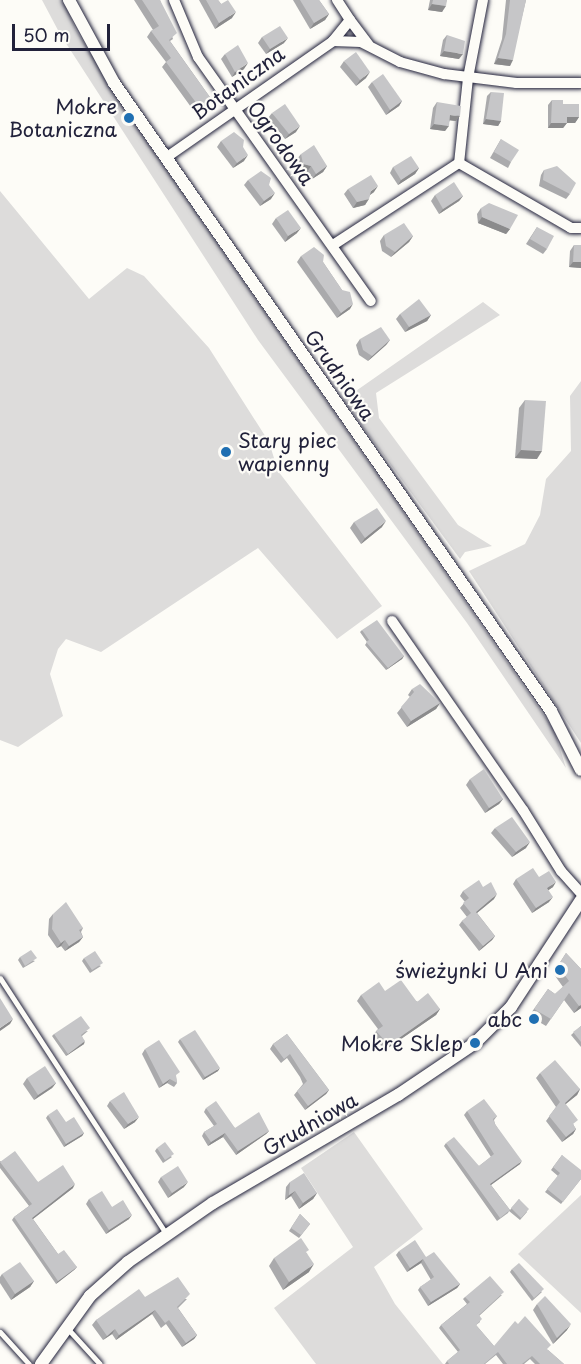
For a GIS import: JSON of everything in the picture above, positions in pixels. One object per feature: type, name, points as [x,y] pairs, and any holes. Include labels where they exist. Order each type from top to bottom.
[{"type":"street","name":"Grudniowa","points":[[69,0],[114,83],[551,711],[581,767]]},
{"type":"street","name":"Ogrodowa","points":[[174,0],[198,57],[371,301]]},
{"type":"street","points":[[336,0],[369,45]]},
{"type":"street","points":[[459,163],[468,78],[483,0]]},
{"type":"street","name":"Botaniczna","points":[[167,157],[233,108],[333,41],[350,20]]},
{"type":"street","points":[[333,41],[369,45],[400,62],[468,78],[581,83]]},
{"type":"street","points":[[459,163],[571,228],[581,228]]},
{"type":"street","points":[[333,245],[459,163]]},
{"type":"street","points":[[392,621],[523,810],[561,871],[581,893]]},
{"type":"street","name":"Grudniowa","points":[[41,1364],[90,1296],[166,1234],[398,1095],[475,1043],[511,1007],[581,900]]},
{"type":"lane","points":[[0,978],[166,1234]]},
{"type":"lane","points":[[67,1328],[100,1364]]},
{"type":"lane","points":[[0,1332],[29,1364]]},
{"type":"shaded area","points":[[42,0],[63,0],[76,30],[138,129],[554,730],[566,768],[467,623],[258,340],[60,34]]},
{"type":"shaded area","points":[[0,191],[89,299],[127,268],[144,276],[209,348],[269,442],[278,471],[382,606],[337,639],[258,548],[101,652],[66,639],[58,649],[50,674],[63,716],[18,747],[0,740]]},
{"type":"shaded area","points":[[483,302],[500,315],[376,393],[379,418],[458,525],[492,546],[465,552],[460,559],[343,400]]},
{"type":"shaded area","points":[[581,381],[581,743],[469,571],[525,544],[540,515],[546,479],[571,451],[570,396]]},
{"type":"shaded area","points":[[354,1132],[423,1229],[374,1267],[395,1304],[443,1364],[316,1364],[274,1308],[353,1247],[301,1168]]},
{"type":"shaded area","points":[[581,1195],[581,1313],[518,1254]]},
{"type":"building","points":[[142,0],[160,0],[177,33],[169,40],[212,100],[200,108],[166,62],[171,58],[151,31],[159,26]]},
{"type":"building","points":[[206,0],[218,0],[221,4],[228,0],[236,12],[219,23]]},
{"type":"building","points":[[300,0],[319,0],[329,14],[314,23]]},
{"type":"building","points":[[433,0],[447,0],[446,6],[432,4]]},
{"type":"building","points":[[510,0],[526,0],[513,60],[498,58],[506,34]]},
{"type":"building","points":[[280,26],[288,38],[270,49],[262,37]]},
{"type":"building","points":[[447,35],[465,41],[463,54],[444,51]]},
{"type":"building","points":[[238,45],[248,63],[235,72],[225,54]]},
{"type":"building","points":[[356,52],[370,72],[360,80],[344,61]]},
{"type":"building","points":[[383,74],[402,101],[390,110],[372,82]]},
{"type":"building","points":[[491,92],[504,93],[501,121],[486,119]]},
{"type":"building","points":[[552,100],[563,100],[563,104],[579,104],[579,117],[567,117],[567,123],[551,123]]},
{"type":"building","points":[[437,102],[461,106],[460,116],[450,115],[449,126],[434,124]]},
{"type":"building","points":[[285,104],[300,126],[289,134],[272,113]]},
{"type":"building","points":[[234,132],[244,140],[243,147],[248,155],[237,163],[221,141]]},
{"type":"building","points":[[501,139],[519,150],[511,162],[494,152]]},
{"type":"building","points":[[314,145],[327,166],[316,174],[311,166],[303,164],[301,154]]},
{"type":"building","points":[[411,156],[419,168],[401,180],[393,167]]},
{"type":"building","points":[[557,166],[576,183],[570,194],[543,180],[544,170]]},
{"type":"building","points":[[261,171],[271,178],[269,185],[275,193],[264,201],[248,180]]},
{"type":"building","points":[[371,175],[378,186],[371,191],[369,199],[357,202],[348,189]]},
{"type":"building","points":[[454,182],[463,196],[443,209],[435,195]]},
{"type":"building","points":[[489,203],[518,215],[510,229],[482,217],[481,208]]},
{"type":"building","points":[[288,210],[301,228],[288,236],[276,218]]},
{"type":"building","points":[[404,223],[413,236],[395,252],[386,246],[384,235]]},
{"type":"building","points":[[537,227],[554,236],[547,249],[530,239]]},
{"type":"building","points":[[574,245],[581,245],[581,262],[573,262]]},
{"type":"building","points":[[314,247],[324,255],[323,262],[342,290],[350,292],[353,304],[341,313],[301,256]]},
{"type":"building","points":[[419,299],[431,315],[409,327],[400,314]]},
{"type":"building","points":[[381,327],[390,340],[372,356],[363,350],[360,339]]},
{"type":"building","points":[[525,400],[546,401],[542,451],[521,450]]},
{"type":"building","points":[[377,508],[386,521],[365,538],[354,522]]},
{"type":"building","points":[[377,620],[404,656],[388,668],[366,642],[369,640],[362,630]]},
{"type":"building","points":[[420,684],[440,703],[411,721],[401,707],[414,692],[412,689]]},
{"type":"building","points":[[484,769],[503,799],[489,808],[470,779]]},
{"type":"building","points":[[512,817],[530,842],[516,852],[495,828]]},
{"type":"building","points":[[533,868],[539,877],[549,871],[556,882],[547,888],[553,897],[536,908],[516,879]]},
{"type":"building","points":[[479,880],[483,887],[491,882],[497,894],[476,912],[495,936],[483,946],[462,921],[471,913],[463,903],[469,898],[463,891]]},
{"type":"building","points":[[66,902],[83,928],[79,930],[83,937],[69,946],[65,940],[61,943],[52,929],[53,914]]},
{"type":"building","points":[[31,950],[37,958],[25,966],[20,957]]},
{"type":"building","points":[[95,951],[103,963],[92,970],[84,958]]},
{"type":"building","points":[[566,953],[581,969],[581,1005],[579,1006],[569,993],[551,1019],[534,1009],[548,989],[555,994],[569,981],[558,966]]},
{"type":"building","points":[[401,980],[417,1002],[428,993],[440,1009],[389,1045],[376,1031],[383,1026],[361,995],[379,982],[385,991]]},
{"type":"building","points":[[0,998],[13,1019],[0,1028]]},
{"type":"building","points":[[81,1016],[90,1028],[81,1035],[85,1041],[68,1054],[54,1034]]},
{"type":"building","points":[[581,1026],[581,1042],[573,1032]]},
{"type":"building","points":[[195,1030],[220,1068],[205,1077],[180,1039]]},
{"type":"building","points":[[287,1034],[329,1090],[308,1106],[297,1091],[307,1081],[290,1054],[284,1059],[273,1044]]},
{"type":"building","points":[[159,1040],[180,1072],[176,1075],[177,1083],[170,1079],[163,1084],[145,1049]]},
{"type":"building","points":[[555,1060],[580,1089],[565,1103],[578,1120],[573,1124],[576,1129],[566,1137],[549,1116],[560,1102],[540,1073]]},
{"type":"building","points":[[45,1066],[56,1083],[38,1095],[27,1078]]},
{"type":"building","points":[[124,1092],[139,1117],[128,1124],[110,1101]]},
{"type":"building","points":[[484,1099],[497,1116],[493,1119],[495,1124],[522,1161],[490,1184],[510,1210],[500,1218],[446,1143],[454,1137],[479,1166],[494,1154],[467,1111]]},
{"type":"building","points":[[216,1101],[235,1128],[259,1112],[269,1131],[238,1151],[225,1133],[211,1142],[204,1132],[217,1124],[206,1108]]},
{"type":"building","points":[[57,1109],[66,1122],[74,1117],[84,1133],[66,1144],[48,1115]]},
{"type":"building","points":[[165,1142],[174,1154],[165,1160],[157,1148]]},
{"type":"building","points":[[15,1151],[38,1182],[63,1165],[75,1184],[32,1218],[58,1254],[64,1250],[77,1267],[58,1281],[14,1217],[32,1204],[0,1162]]},
{"type":"building","points":[[562,1155],[581,1170],[581,1179],[563,1202],[547,1189],[560,1173],[553,1167]]},
{"type":"building","points":[[178,1166],[188,1182],[172,1193],[161,1177]]},
{"type":"building","points":[[304,1173],[317,1193],[303,1203],[295,1191],[289,1195],[290,1182]]},
{"type":"building","points":[[102,1191],[112,1207],[123,1200],[132,1215],[109,1230],[89,1199]]},
{"type":"building","points":[[519,1199],[529,1209],[521,1218],[511,1208]]},
{"type":"building","points":[[300,1214],[310,1224],[301,1235],[291,1228]]},
{"type":"building","points":[[301,1238],[314,1264],[289,1282],[274,1258]]},
{"type":"building","points":[[415,1240],[426,1257],[434,1252],[460,1284],[431,1302],[420,1287],[434,1277],[423,1259],[410,1268],[399,1251]]},
{"type":"building","points":[[20,1262],[34,1281],[15,1294],[2,1274]]},
{"type":"building","points":[[519,1263],[544,1289],[534,1298],[512,1269]]},
{"type":"building","points":[[490,1276],[504,1292],[479,1315],[482,1319],[476,1325],[494,1346],[515,1321],[518,1324],[525,1316],[551,1345],[547,1349],[564,1364],[540,1364],[532,1356],[522,1364],[507,1364],[498,1352],[484,1364],[449,1364],[447,1361],[460,1350],[441,1325],[470,1302],[465,1297]]},
{"type":"building","points":[[178,1277],[190,1294],[177,1307],[197,1335],[186,1343],[169,1320],[165,1323],[155,1310],[119,1335],[115,1329],[107,1336],[96,1320],[139,1289],[145,1297]]},
{"type":"building","points":[[545,1296],[571,1324],[557,1338],[537,1304]]},
{"type":"place","name":"Mokre Botaniczna","points":[[129,118]]},
{"type":"place","name":"Stary piec wapienny","points":[[226,452]]},
{"type":"place","name":"świeżynki U Ani","points":[[560,970]]},
{"type":"place","name":"abc","points":[[534,1019]]},
{"type":"place","name":"Mokre Sklep","points":[[475,1043]]}]
